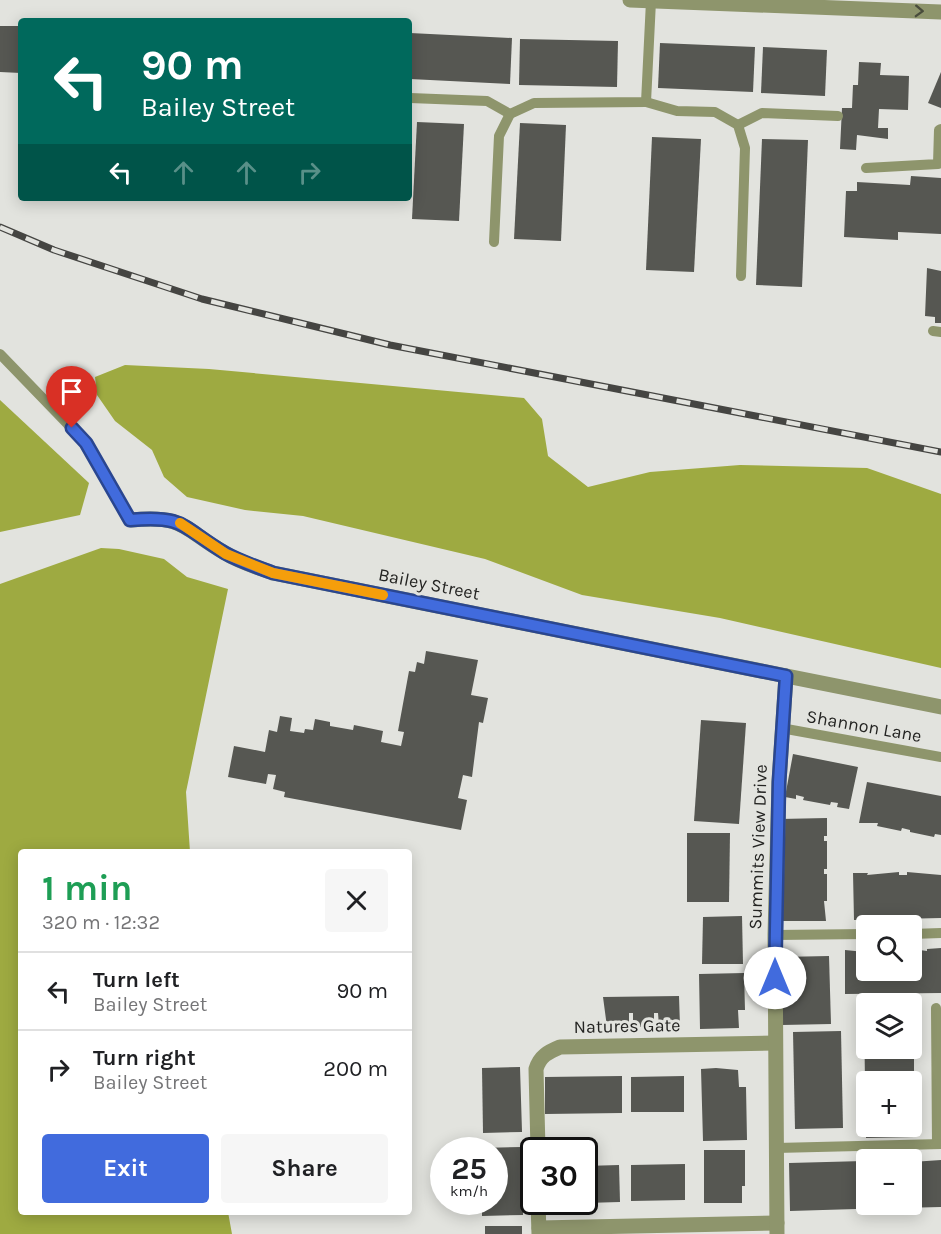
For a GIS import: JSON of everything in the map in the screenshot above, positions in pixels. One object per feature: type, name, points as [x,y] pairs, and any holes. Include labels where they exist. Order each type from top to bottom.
[{"type":"street","points":[[630,0],[941,12]]},
{"type":"street","name":"Bailey Street","points":[[130,520],[161,517],[183,524],[226,554],[273,573],[941,707]]},
{"type":"street","name":"Summits View Drive","points":[[777,1229],[775,935],[781,728],[786,676]]},
{"type":"street","name":"Natures Gate","points":[[538,1137],[536,1069],[538,1061],[548,1052],[560,1047],[775,1043]]},
{"type":"street","points":[[538,1215],[539,1231],[777,1229]]},
{"type":"lane","points":[[646,102],[651,1]]},
{"type":"lane","points":[[412,98],[487,101],[510,114]]},
{"type":"lane","points":[[494,242],[499,136],[510,114],[534,103],[646,102],[676,111],[716,112],[738,125],[745,148],[741,276]]},
{"type":"lane","points":[[738,125],[762,113],[838,116]]},
{"type":"lane","points":[[866,168],[938,164],[939,130],[941,129]]},
{"type":"lane","name":"Bailey Street","points":[[0,354],[86,443],[130,520]]},
{"type":"lane","name":"Shannon Lane","points":[[781,728],[941,757]]},
{"type":"lane","points":[[922,934],[941,933]]},
{"type":"lane","points":[[775,935],[856,934]]},
{"type":"lane","points":[[776,1148],[939,1144],[936,1008]]},
{"type":"green space","points":[[125,365],[209,369],[524,398],[542,419],[548,456],[588,487],[650,472],[740,465],[867,468],[941,494],[941,668],[720,618],[582,595],[485,559],[303,516],[245,510],[187,497],[164,477],[152,450],[115,421],[97,395],[95,377]]},
{"type":"green space","points":[[0,400],[89,483],[80,515],[0,532]]},
{"type":"green space","points":[[101,548],[119,549],[164,559],[187,577],[228,589],[186,792],[190,849],[18,849],[18,1215],[229,1215],[232,1234],[0,1234],[0,584]]},
{"type":"building","points":[[0,26],[18,26],[18,73],[0,72]]},
{"type":"building","points":[[412,33],[512,38],[510,84],[412,79]]},
{"type":"building","points":[[520,39],[618,41],[617,87],[519,85]]},
{"type":"building","points":[[660,43],[755,47],[753,92],[658,88]]},
{"type":"building","points":[[763,47],[827,50],[825,96],[761,93]]},
{"type":"building","points":[[859,62],[881,63],[880,75],[909,76],[908,110],[879,109],[878,128],[888,128],[888,139],[857,135],[856,150],[840,149],[842,108],[852,108],[853,85],[858,85]]},
{"type":"building","points":[[941,72],[941,108],[928,103]]},
{"type":"building","points":[[417,122],[464,124],[459,221],[412,219]]},
{"type":"building","points":[[520,123],[566,125],[561,241],[514,239]]},
{"type":"building","points":[[652,137],[701,139],[694,272],[646,270]]},
{"type":"building","points":[[762,139],[808,140],[802,287],[756,285]]},
{"type":"building","points":[[911,176],[941,178],[941,234],[898,232],[898,240],[844,237],[846,191],[857,191],[857,182],[910,185]]},
{"type":"building","points":[[927,268],[941,271],[941,323],[935,323],[935,317],[925,316]]},
{"type":"building","points":[[426,651],[478,660],[471,695],[488,698],[483,723],[479,722],[472,777],[463,775],[458,798],[467,800],[461,830],[284,797],[285,792],[273,789],[276,775],[268,774],[266,784],[228,777],[234,746],[265,752],[269,730],[277,732],[280,716],[292,718],[290,731],[304,733],[305,729],[313,730],[315,719],[330,722],[330,726],[353,730],[354,725],[383,731],[381,742],[401,746],[404,732],[398,731],[409,671],[415,672],[417,662],[424,664]]},
{"type":"building","points":[[701,720],[746,723],[739,824],[694,821]]},
{"type":"building","points":[[793,754],[858,767],[849,809],[837,807],[838,803],[831,802],[830,805],[803,800],[804,797],[796,795],[796,799],[785,797]]},
{"type":"building","points":[[867,782],[941,796],[941,835],[935,834],[934,837],[902,828],[901,831],[877,826],[878,823],[859,823]]},
{"type":"building","points":[[827,818],[827,836],[824,836],[824,841],[827,841],[827,869],[824,869],[824,874],[827,874],[827,901],[824,901],[826,921],[780,921],[780,819]]},
{"type":"building","points":[[687,833],[730,833],[729,902],[687,902]]},
{"type":"building","points":[[899,872],[899,875],[907,875],[907,872],[941,875],[941,918],[922,918],[922,915],[856,915],[856,920],[854,920],[853,873],[868,873],[867,875]]},
{"type":"building","points":[[742,916],[743,964],[702,964],[703,917]]},
{"type":"building","points":[[941,948],[941,993],[845,994],[845,950],[856,951],[856,981],[922,981],[922,950],[927,951],[927,949]]},
{"type":"building","points":[[829,956],[831,1024],[782,1025],[781,957]]},
{"type":"building","points":[[744,973],[745,1010],[738,1010],[739,1028],[700,1029],[699,974]]},
{"type":"building","points":[[679,996],[680,1026],[659,1026],[658,1013],[654,1013],[654,1026],[633,1027],[633,1013],[629,1013],[629,1027],[607,1027],[603,997]]},
{"type":"building","points":[[841,1031],[843,1128],[795,1129],[793,1032]]},
{"type":"building","points":[[865,1059],[914,1059],[914,1071],[865,1071]]},
{"type":"building","points":[[520,1067],[522,1132],[483,1133],[482,1068]]},
{"type":"building","points":[[701,1069],[738,1070],[739,1087],[746,1087],[747,1140],[703,1141]]},
{"type":"building","points":[[622,1076],[622,1113],[545,1114],[545,1077]]},
{"type":"building","points":[[684,1076],[684,1112],[631,1112],[631,1077]]},
{"type":"building","points":[[866,1137],[914,1137],[866,1138]]},
{"type":"building","points":[[508,1147],[520,1147],[520,1215],[523,1215],[482,1216],[508,1215]]},
{"type":"building","points":[[704,1150],[745,1150],[745,1186],[742,1186],[742,1203],[704,1203]]},
{"type":"building","points":[[941,1160],[941,1207],[922,1207],[922,1161]]},
{"type":"building","points":[[856,1161],[856,1209],[790,1211],[789,1163]]},
{"type":"building","points":[[685,1164],[685,1200],[631,1201],[631,1165]]},
{"type":"building","points":[[619,1165],[620,1202],[598,1203],[598,1166]]},
{"type":"building","points":[[485,1226],[522,1226],[522,1234],[485,1234]]},
{"type":"railway","points":[[0,227],[54,250],[202,299],[390,345],[941,452]]},
{"type":"slow traffic","points":[[180,523],[226,554],[273,573],[383,595]]},
{"type":"route","points":[[72,428],[86,443],[130,520],[161,517],[183,524],[226,554],[273,573],[786,676],[779,782],[775,978]]}]
